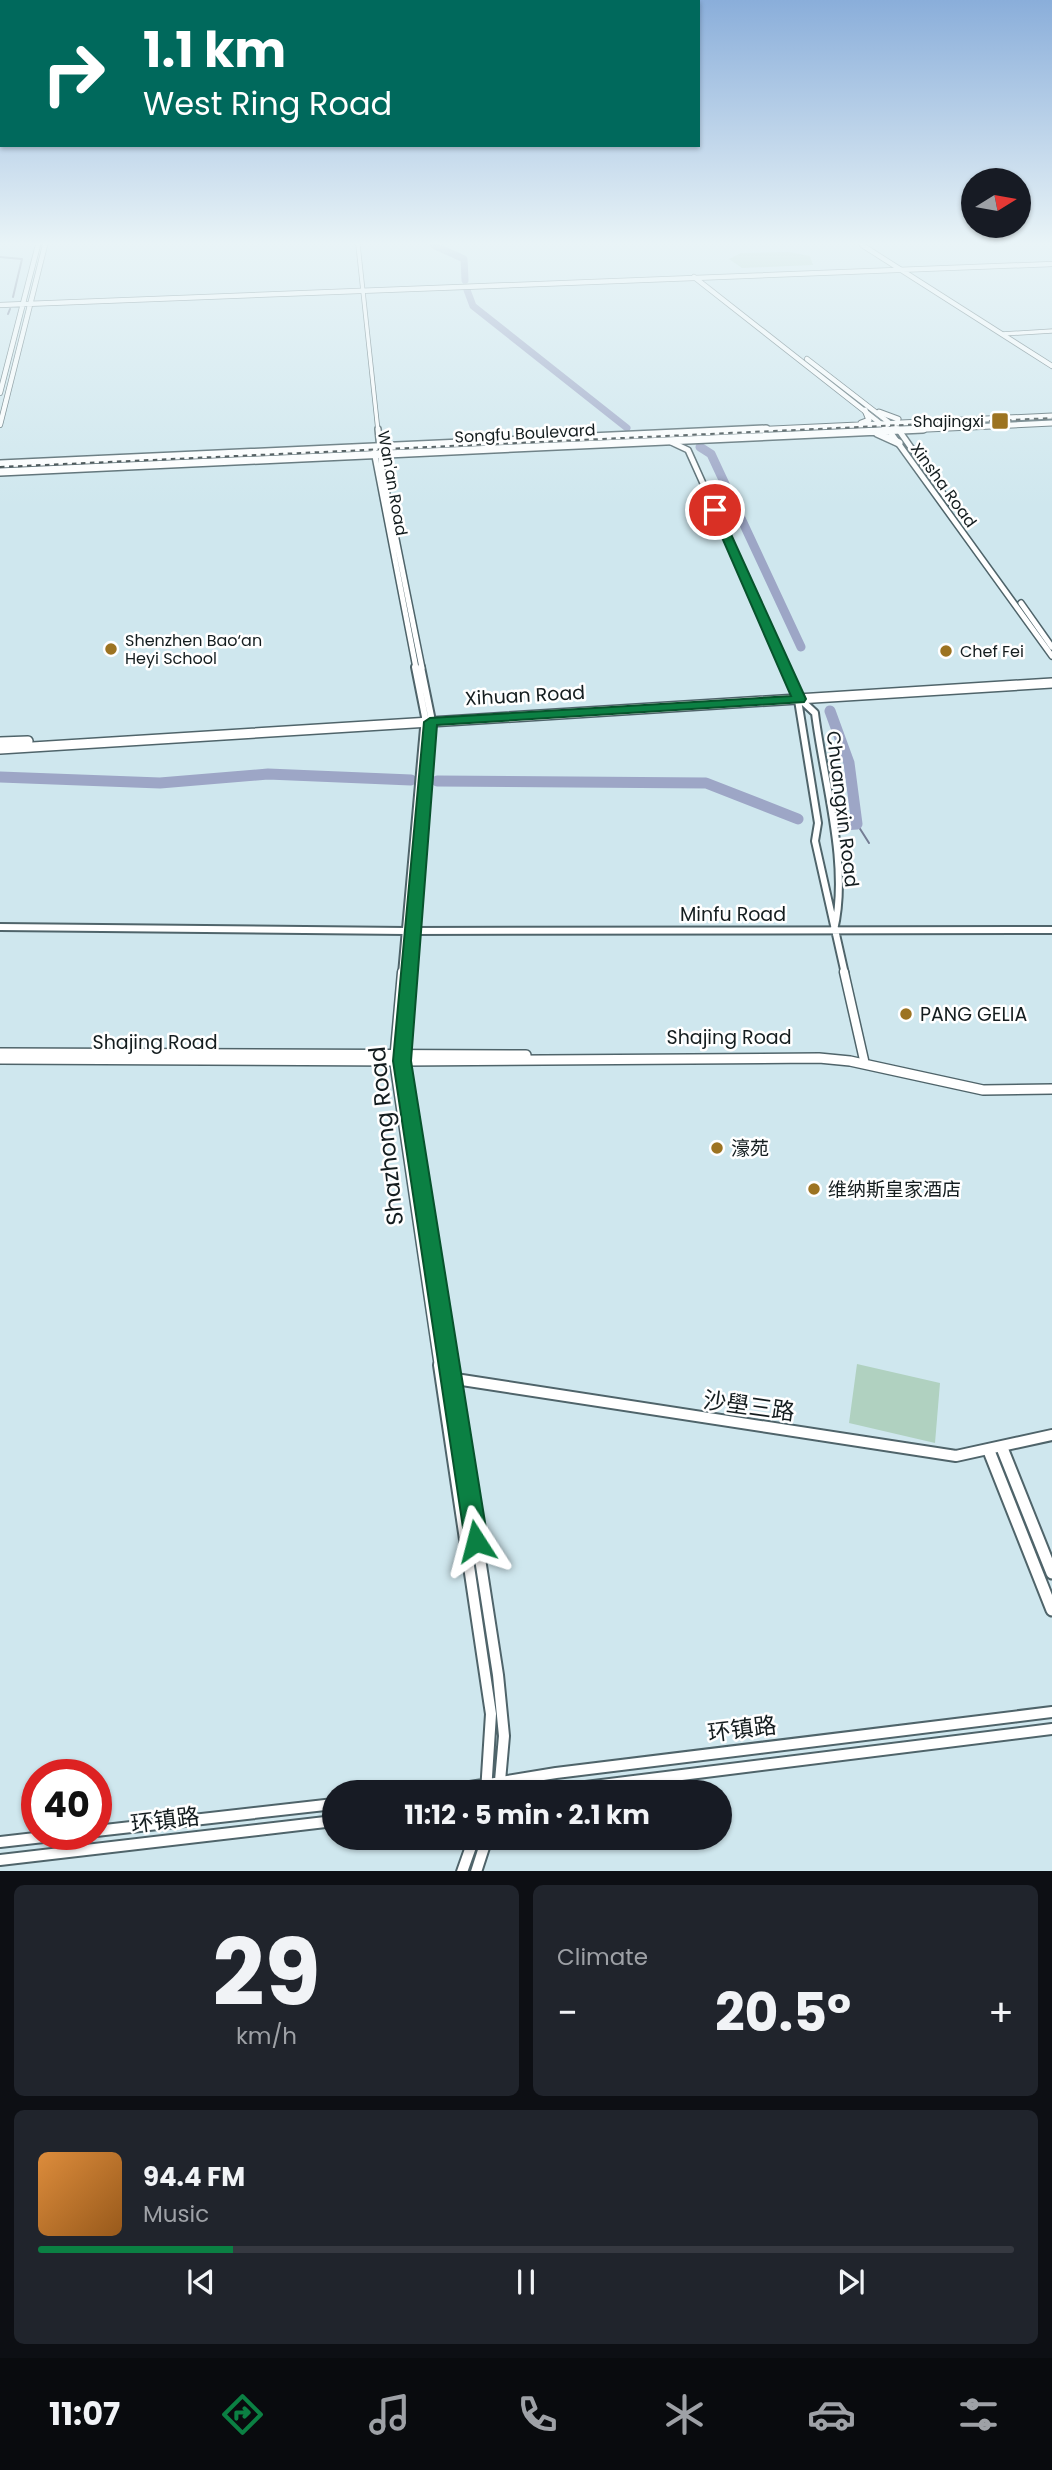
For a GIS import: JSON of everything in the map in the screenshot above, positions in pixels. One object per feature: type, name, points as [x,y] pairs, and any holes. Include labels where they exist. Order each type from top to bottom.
[{"type":"main road","points":[[0,393],[19,332]]},
{"type":"main road","points":[[0,425],[21,332]]},
{"type":"main road","points":[[766,332],[882,423]]},
{"type":"main road","name":"Xinsha Road","points":[[773,332],[879,412],[1052,656]]},
{"type":"main road","points":[[1001,332],[1052,364]]},
{"type":"main road","points":[[855,428],[869,420],[865,410]]},
{"type":"main road","points":[[879,412],[920,422]]},
{"type":"main road","name":"Songfu Boulevard","points":[[0,474],[377,450],[855,428],[1052,415]]},
{"type":"main road","name":"Songfu Boulevard","points":[[0,461],[25,463],[660,441],[855,428],[882,423],[899,430],[1052,423]]},
{"type":"main road","points":[[855,428],[881,434],[899,443]]},
{"type":"main road","points":[[909,442],[910,435],[927,429]]},
{"type":"main road","name":"Xinsha Road","points":[[899,430],[1052,646]]},
{"type":"main road","points":[[798,696],[842,696],[1052,681]]},
{"type":"main road","name":"Xihuan Road","points":[[0,749],[428,719],[1052,681]]},
{"type":"main road","points":[[814,708],[842,696]]},
{"type":"main road","name":"Xihuan Road","points":[[0,742],[428,719]]},
{"type":"main road","name":"Shajing Road","points":[[0,1053],[398,1058],[819,1054],[863,1060],[982,1086],[1052,1087]]},
{"type":"main road","name":"Shajing Road","points":[[0,1059],[819,1058],[850,1061],[983,1090],[1052,1087]]},
{"type":"main road","points":[[1002,1448],[1052,1573]]},
{"type":"main road","points":[[989,1451],[1052,1610]]},
{"type":"street","name":"Wan'an Road","points":[[365,332],[377,450],[428,719]]},
{"type":"street","points":[[1004,334],[1031,332]]},
{"type":"street","points":[[660,441],[676,443],[688,450],[692,443],[706,439]]},
{"type":"street","name":"Chuangxin Road","points":[[688,450],[798,696],[818,823],[816,841],[863,1060]]},
{"type":"street","name":"Chuangxin Road","points":[[798,696],[811,706],[815,713],[839,902],[834,930]]},
{"type":"street","name":"Shazhong Road","points":[[428,719],[398,1058],[491,1714],[487,1780]]},
{"type":"street","name":"Minfu Road","points":[[0,927],[410,931],[1052,930]]},
{"type":"street","name":"Shazhong Road","points":[[445,1378],[500,1688],[504,1735],[500,1780]]},
{"type":"street","name":"沙壆三路","points":[[445,1378],[956,1455],[989,1451],[1052,1435]]},
{"type":"street","name":"环镇路","points":[[545,1780],[1052,1712]]},
{"type":"street","name":"环镇路","points":[[642,1780],[1052,1729]]},
{"type":"street","name":"环镇路","points":[[112,1829],[322,1805]]},
{"type":"street","name":"环镇路","points":[[0,1860],[322,1822]]},
{"type":"street","points":[[0,1842],[21,1840]]},
{"type":"street","points":[[463,1871],[470,1850]]},
{"type":"street","points":[[476,1871],[483,1850]]},
{"type":"green space","points":[[857,1364],[940,1383],[935,1443],[849,1423]]},
{"type":"waterway","points":[[506,332],[627,428]]},
{"type":"waterway","points":[[700,447],[711,454],[801,647]]},
{"type":"waterway","points":[[830,711],[849,763],[857,824],[843,825]]},
{"type":"waterway","points":[[0,777],[160,783],[268,774],[411,780]]},
{"type":"waterway","points":[[437,781],[706,783],[798,819]]},
{"type":"waterway","points":[[857,824],[869,843]]},
{"type":"railway","points":[[0,467],[1052,418]]},
{"type":"place","name":"Shajingxi","points":[[1000,421]]},
{"type":"place","name":"Shenzhen Bao‘an Heyi School","points":[[111,649]]},
{"type":"place","name":"Chef Fei","points":[[946,651]]},
{"type":"place","name":"PANG GELIA","points":[[906,1014]]},
{"type":"place","name":"濠苑","points":[[717,1148]]},
{"type":"place","name":"维纳斯皇家酒店","points":[[814,1189]]},
{"type":"route","points":[[476,1541],[402,1061],[430,722],[799,699],[715,510]]}]
